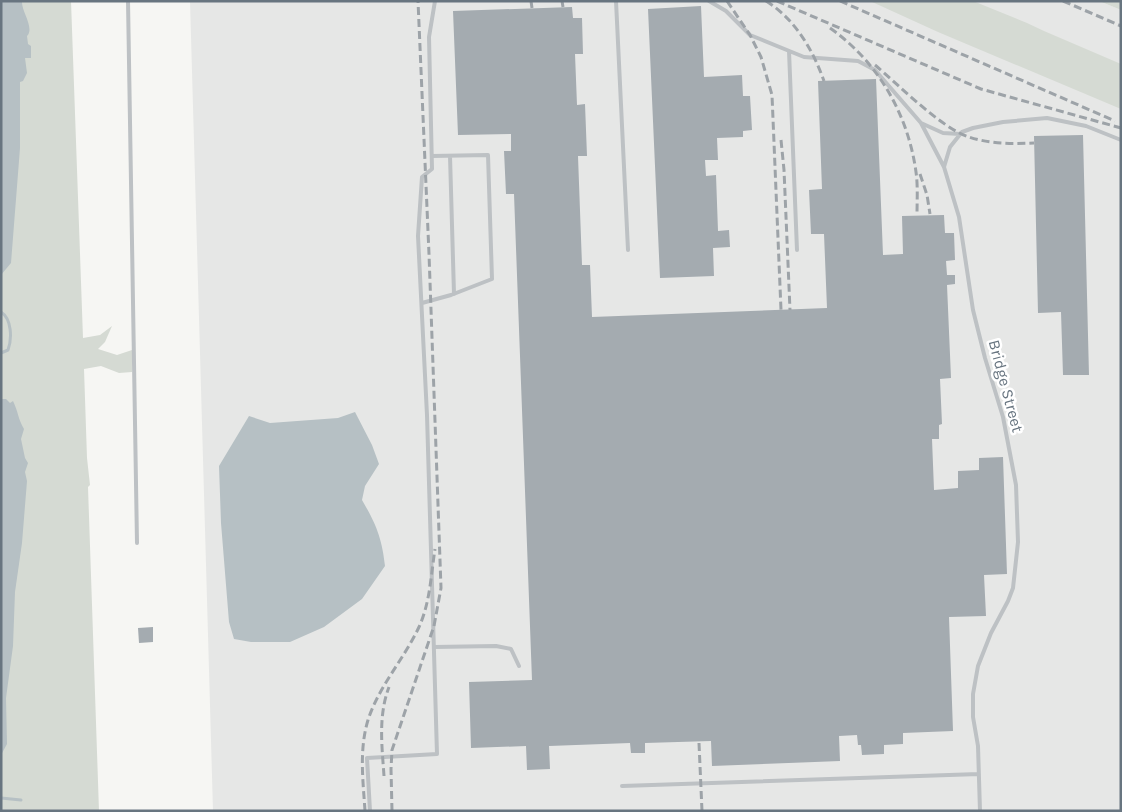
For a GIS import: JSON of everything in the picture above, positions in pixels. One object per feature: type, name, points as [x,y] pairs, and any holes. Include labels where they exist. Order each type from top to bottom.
[{"type":"lane","points":[[128,1],[138,543]]},
{"type":"lane","points":[[370,811],[367,758],[437,754],[427,415],[418,236],[422,176],[432,169],[429,37],[435,1]]},
{"type":"lane","points":[[616,1],[628,250]]},
{"type":"lane","name":"Bridge Street","points":[[709,1],[726,11],[750,35],[804,57],[858,61],[875,70],[921,124],[944,167],[959,216],[973,310],[1003,417],[1016,484],[1018,542],[1012,588],[1008,601],[991,633],[978,666],[973,694],[973,717],[978,746],[980,811]]},
{"type":"lane","points":[[789,50],[797,250]]},
{"type":"lane","points":[[944,167],[950,147],[960,134],[973,128],[1003,122],[1047,118],[1086,126],[1121,140]]},
{"type":"lane","points":[[921,124],[942,133],[960,134]]},
{"type":"lane","points":[[422,302],[454,294],[492,279],[488,155],[432,156]]},
{"type":"lane","points":[[450,156],[454,294]]},
{"type":"lane","points":[[434,647],[496,646],[511,650],[519,666]]},
{"type":"lane","points":[[622,786],[979,774]]},
{"type":"shaded area","points":[[1,1],[71,1],[83,338],[100,335],[112,326],[105,342],[98,349],[117,355],[132,350],[132,372],[119,373],[101,366],[84,369],[87,458],[90,485],[88,487],[99,811],[1,811]]},
{"type":"shaded area","points":[[1,1],[22,1],[29,24],[27,36],[28,44],[31,46],[31,58],[25,58],[27,73],[23,81],[20,82],[20,148],[11,263],[1,275]]},
{"type":"shaded area","points":[[190,1],[1099,1],[1121,10],[1121,811],[213,811]]},
{"type":"shaded area","points":[[870,1],[973,1],[1027,23],[1121,64],[1121,109],[938,32]]},
{"type":"shaded area","points":[[1099,1],[1121,1],[1121,10]]},
{"type":"shaded area","points":[[1,399],[6,399],[10,403],[13,401],[15,405],[24,429],[21,439],[28,463],[25,472],[27,481],[22,543],[15,592],[13,646],[6,698],[7,744],[1,755]]},
{"type":"shaded area","points":[[355,412],[372,445],[379,464],[365,486],[362,500],[378,532],[385,566],[362,599],[324,627],[290,642],[251,642],[234,639],[229,622],[221,523],[219,466],[249,416],[270,423],[338,418]]},
{"type":"building","points":[[701,6],[704,77],[742,75],[743,96],[750,96],[752,130],[743,131],[743,137],[717,138],[718,160],[705,160],[706,176],[716,175],[718,231],[729,230],[730,247],[713,248],[714,276],[660,278],[648,9]]},
{"type":"building","points":[[572,7],[573,18],[582,18],[583,54],[575,54],[577,105],[585,104],[587,156],[578,156],[582,265],[590,265],[592,317],[827,308],[824,234],[811,234],[809,190],[822,189],[818,81],[876,79],[883,255],[903,254],[902,216],[944,215],[945,233],[954,233],[955,260],[946,261],[947,275],[955,275],[955,284],[947,285],[951,378],[940,379],[942,424],[939,425],[939,439],[932,439],[934,490],[958,488],[958,471],[979,470],[979,458],[1003,457],[1007,574],[984,575],[986,616],[949,617],[953,731],[903,733],[903,744],[884,745],[884,754],[862,755],[857,735],[839,736],[840,761],[712,766],[711,741],[645,743],[645,753],[631,753],[630,743],[549,746],[550,769],[527,770],[526,746],[471,748],[469,682],[532,680],[514,194],[506,194],[504,151],[511,151],[511,134],[458,135],[453,11]]},
{"type":"building","points":[[1083,135],[1089,375],[1063,375],[1061,312],[1038,313],[1034,136]]},
{"type":"building","points":[[153,627],[153,642],[139,643],[138,628]]},
{"type":"waterway","points":[[1,312],[5,315],[9,324],[10,335],[8,350],[1,353]]},
{"type":"waterway","points":[[1,798],[21,800]]},
{"type":"railway","points":[[392,811],[392,750],[434,626],[441,588],[418,1]]},
{"type":"railway","points":[[531,1],[532,8]]},
{"type":"railway","points":[[562,1],[563,7]]},
{"type":"railway","points":[[727,1],[750,35],[761,57],[772,95],[781,310]]},
{"type":"railway","points":[[766,1],[786,17],[802,36],[824,81]]},
{"type":"railway","points":[[777,1],[981,89],[1121,128]]},
{"type":"railway","points":[[840,1],[1115,121]]},
{"type":"railway","points":[[1063,1],[1121,26]]},
{"type":"railway","points":[[830,28],[863,57],[888,91],[898,110],[906,130],[916,172],[917,215]]},
{"type":"railway","points":[[875,65],[934,116],[958,132],[969,137],[993,142],[1034,143]]},
{"type":"railway","points":[[781,140],[790,310]]},
{"type":"railway","points":[[920,174],[927,195],[930,214]]},
{"type":"railway","points":[[365,811],[363,776],[365,731],[378,696],[413,639],[423,618],[430,589],[435,549]]},
{"type":"railway","points":[[384,776],[382,720],[389,687]]},
{"type":"railway","points":[[699,743],[702,811]]}]
